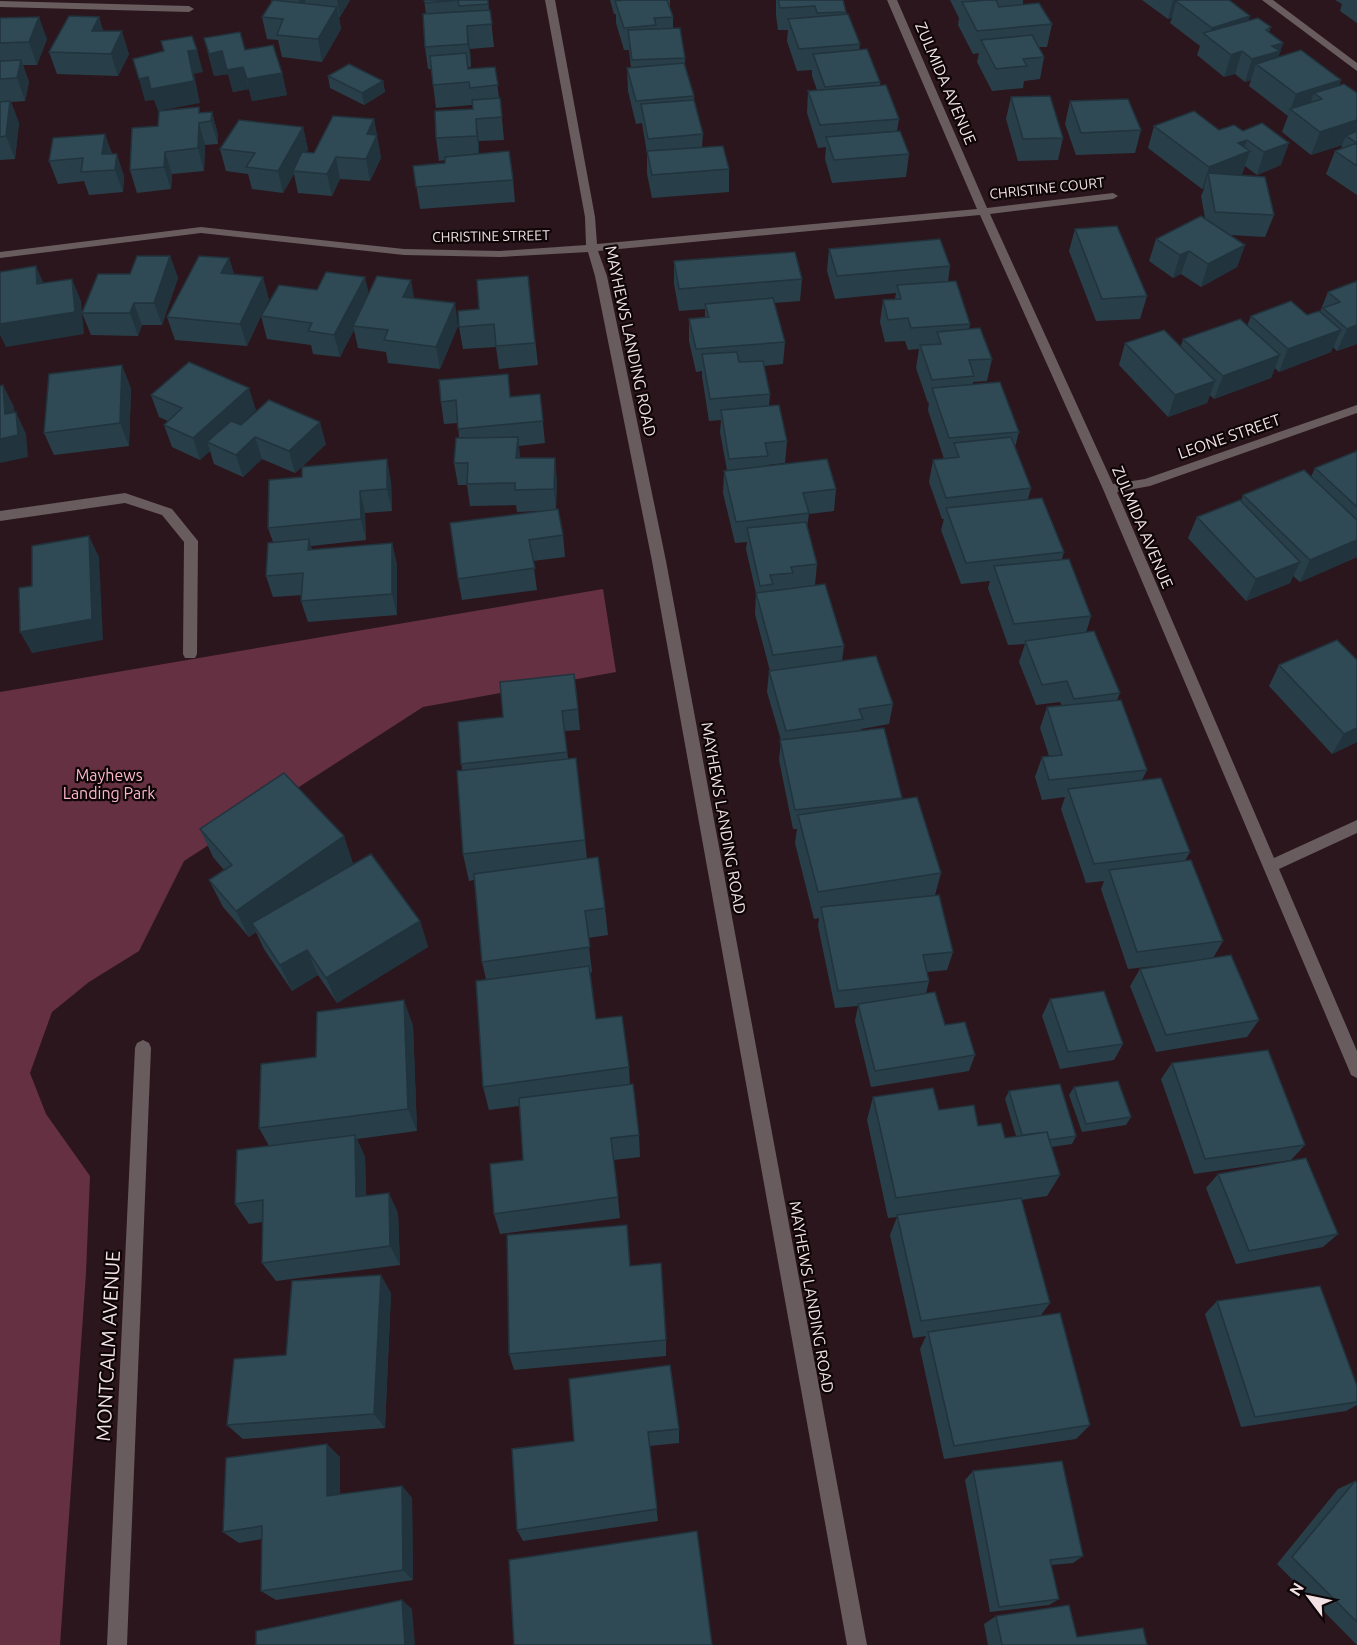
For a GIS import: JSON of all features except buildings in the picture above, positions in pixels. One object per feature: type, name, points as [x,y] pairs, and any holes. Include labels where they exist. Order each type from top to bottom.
[{"type":"street","name":"MAYHEWS LANDING ROAD","points":[[549,0],[590,217],[592,248],[601,276],[659,561],[857,1645]]},
{"type":"street","name":"ZULMIDA AVENUE","points":[[892,0],[1110,489],[1357,1070]]},
{"type":"street","points":[[1266,0],[1357,68]]},
{"type":"street","points":[[0,4],[189,9]]},
{"type":"street","name":"CHRISTINE COURT","points":[[984,210],[1113,196]]},
{"type":"street","name":"CHRISTINE STREET","points":[[0,255],[201,230],[414,252],[500,254],[592,248],[984,210]]},
{"type":"street","name":"LEONE STREET","points":[[1110,489],[1146,483],[1357,409]]},
{"type":"street","points":[[0,516],[125,498],[167,512],[191,541],[190,654]]},
{"type":"street","points":[[1272,866],[1357,826]]},
{"type":"street","name":"MONTCALM AVENUE","points":[[117,1645],[143,1048]]},
{"type":"green space","name":"Mayhews Landing Park","points":[[603,589],[616,672],[423,707],[184,861],[139,951],[89,982],[52,1012],[30,1073],[46,1114],[90,1176],[86,1273],[60,1645],[0,1645],[0,692]]}]
